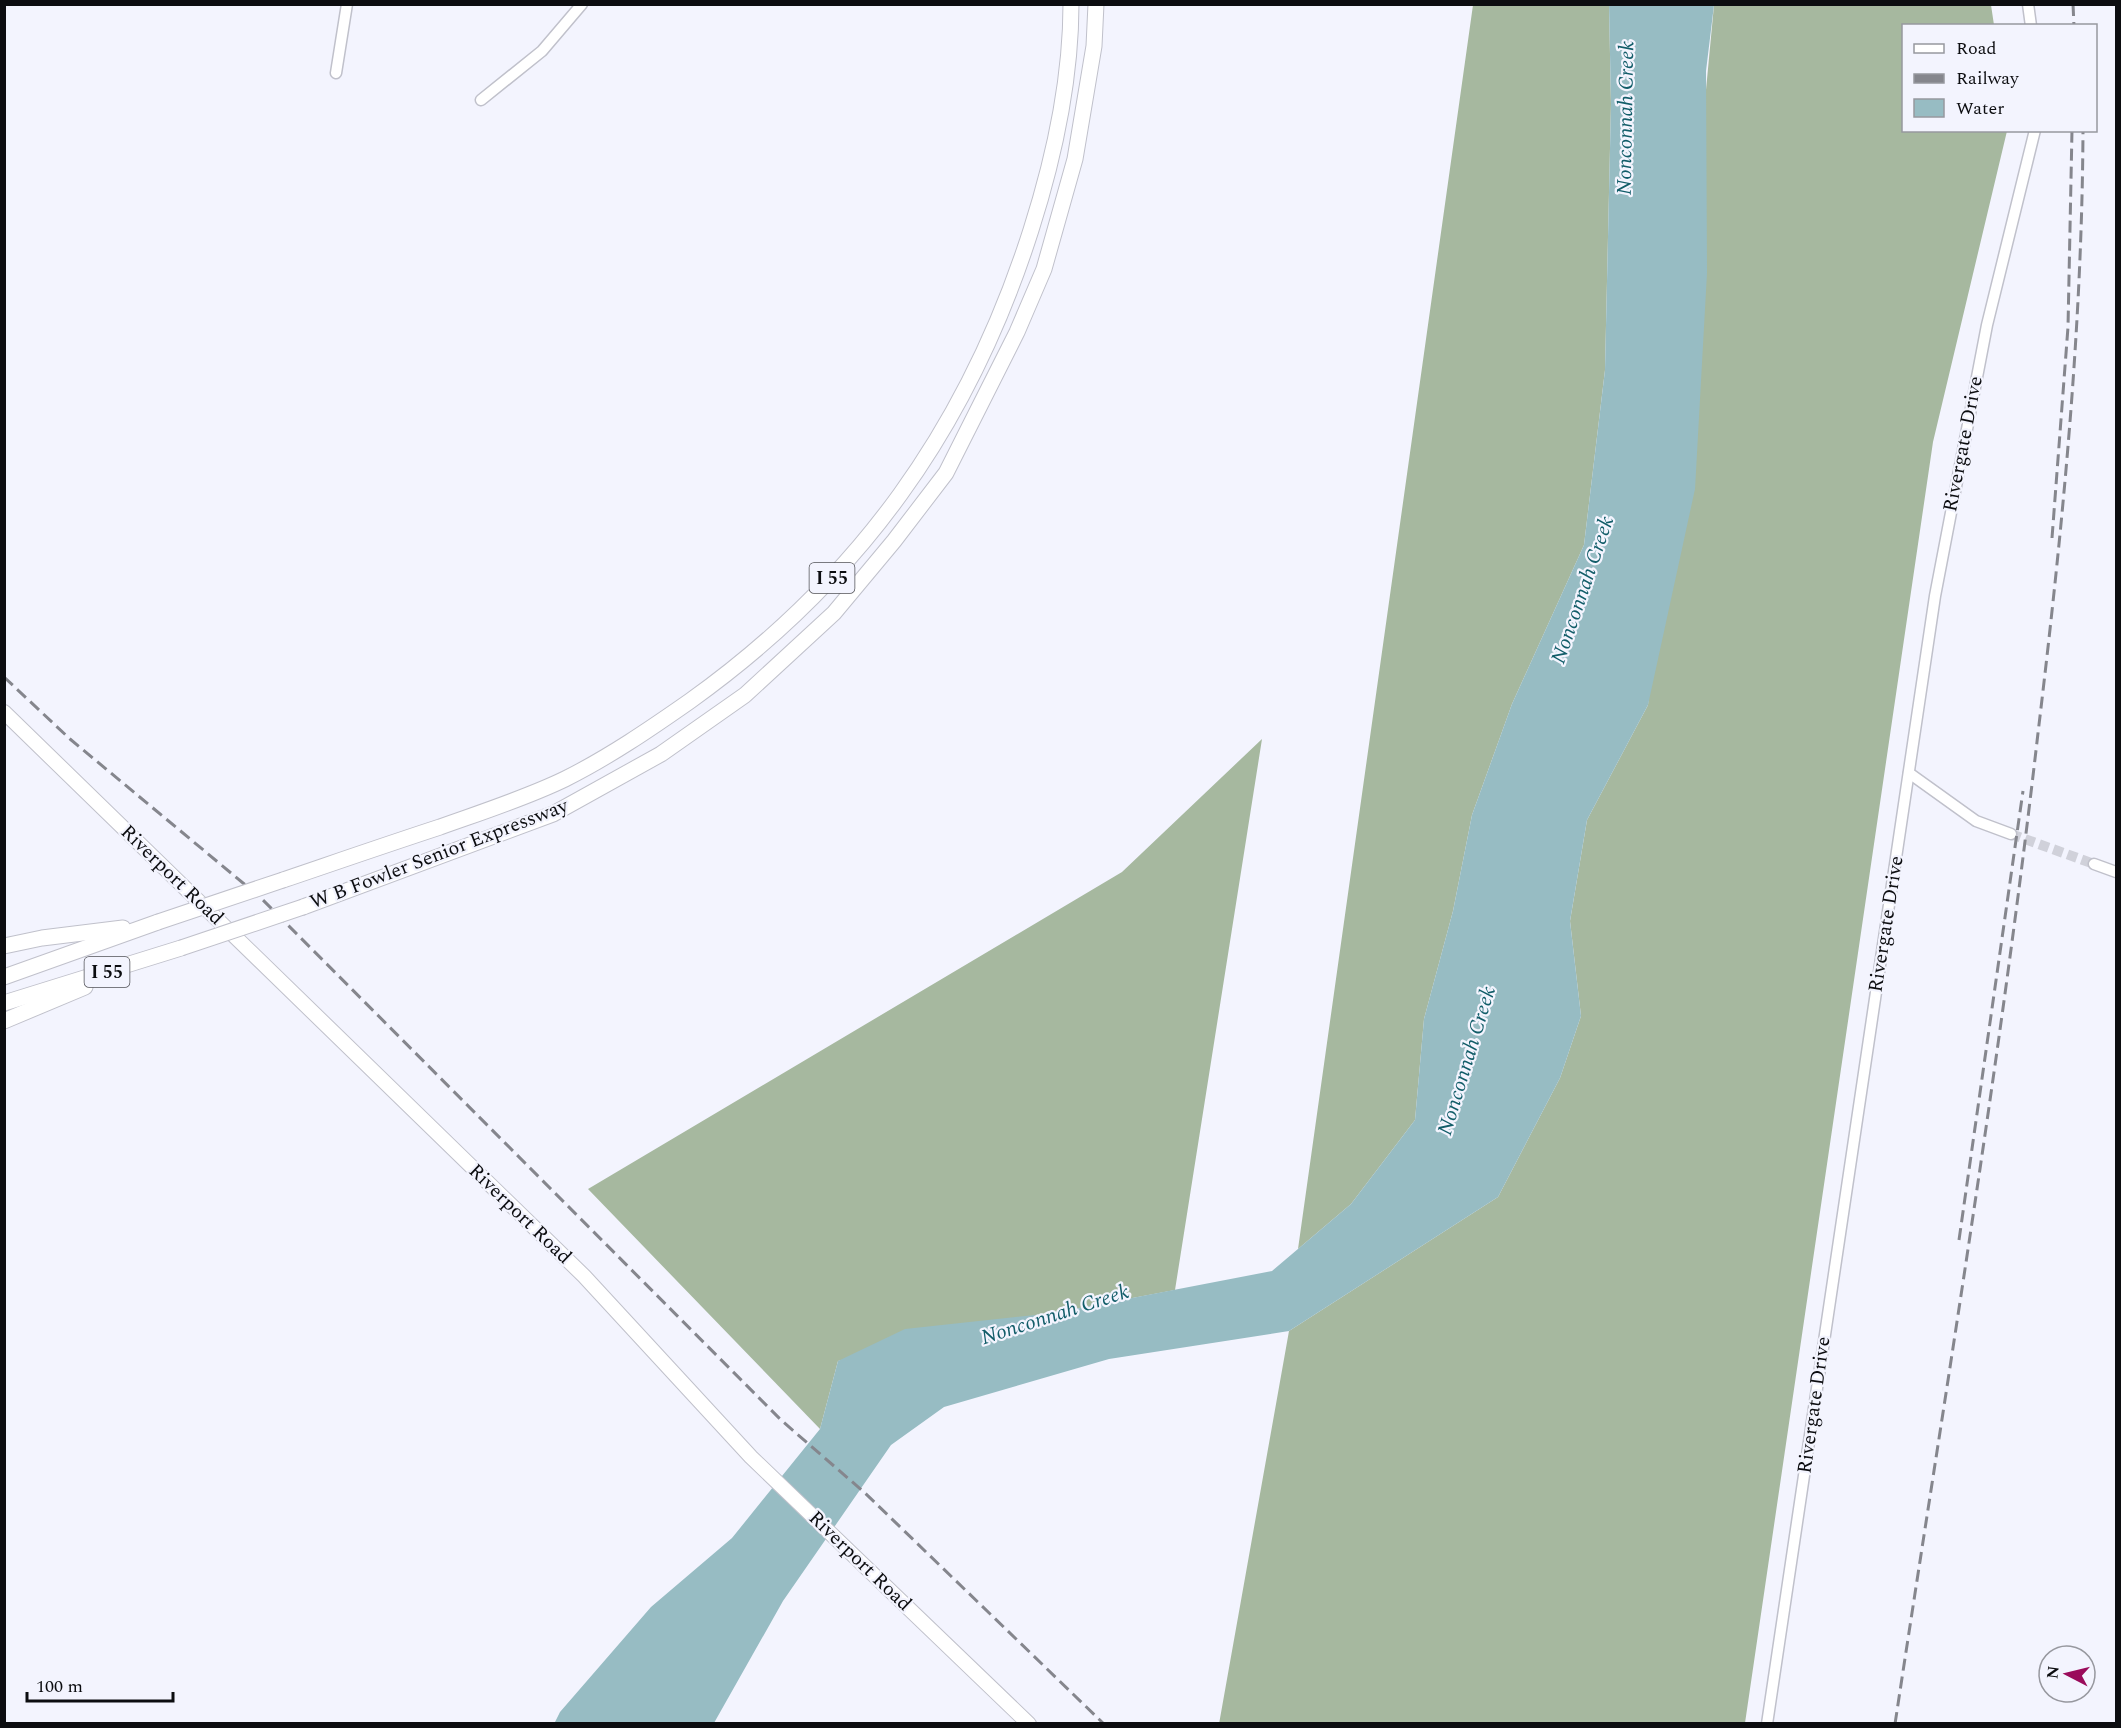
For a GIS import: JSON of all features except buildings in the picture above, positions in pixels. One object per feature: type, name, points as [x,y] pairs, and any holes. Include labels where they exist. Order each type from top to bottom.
[{"type":"highway","name":"W B Fowler Senior Expressway","points":[[4,977],[152,924],[490,810],[566,779],[647,731],[736,668],[812,600],[880,524],[932,452],[986,351],[1022,259],[1053,149],[1064,83],[1071,4]]},
{"type":"highway","name":"W B Fowler Senior Expressway","points":[[4,1003],[147,960],[303,907],[448,854],[563,808],[661,754],[746,695],[834,613],[894,541],[945,473],[1017,332],[1044,269],[1075,159],[1094,46],[1096,4]]},
{"type":"highway","points":[[4,946],[42,938],[152,924]]},
{"type":"highway","points":[[4,1021],[147,960]]},
{"type":"main road","name":"Riverport Road","points":[[4,712],[584,1276],[751,1457],[1022,1721]]},
{"type":"street","points":[[336,74],[347,4]]},
{"type":"street","points":[[481,100],[542,51],[582,4]]},
{"type":"street","points":[[2028,4],[2031,24]]},
{"type":"street","name":"Rivergate Drive","points":[[1767,1724],[1935,596],[1989,315],[2035,132]]},
{"type":"street","points":[[1909,773],[1976,821],[2011,834]]},
{"type":"street","points":[[2094,864],[2116,872]]},
{"type":"green space","points":[[1473,5],[1609,5],[1611,104],[1605,370],[1584,545],[1512,704],[1472,815],[1453,911],[1424,1019],[1415,1120],[1351,1204],[1298,1249]]},
{"type":"green space","points":[[1714,5],[1991,5],[1994,24],[1902,24],[1902,132],[2007,132],[1933,442],[1745,1723],[1219,1724],[1289,1331],[1498,1197],[1560,1078],[1581,1016],[1570,921],[1587,820],[1648,705]]},
{"type":"green space","points":[[1262,739],[1175,1290],[1053,1313],[838,1361],[820,1429],[588,1189],[1122,872]]},
{"type":"water","name":"Nonconnah Creek","points":[[1609,5],[1714,5],[1706,71],[1707,273],[1695,489],[1648,705],[1587,820],[1570,921],[1581,1016],[1560,1078],[1498,1197],[1289,1331],[1109,1359],[944,1407],[891,1445],[783,1601],[714,1723],[554,1724],[560,1712],[651,1607],[732,1538],[820,1429],[838,1361],[905,1329],[1054,1313],[1272,1271],[1351,1204],[1415,1120],[1424,1019],[1453,911],[1472,815],[1512,704],[1584,545],[1605,370],[1611,104]]},
{"type":"tunnel","points":[[2011,834],[2094,864]]},
{"type":"railway","points":[[2073,4],[2074,24]]},
{"type":"railway","points":[[2052,538],[2068,327],[2072,132]]},
{"type":"railway","points":[[1895,1724],[2007,982],[2038,733],[2063,508],[2075,357],[2083,132]]},
{"type":"railway","points":[[4,677],[70,739],[261,898],[781,1420],[865,1493],[1104,1724]]},
{"type":"railway","points":[[1959,1240],[2023,791]]}]
